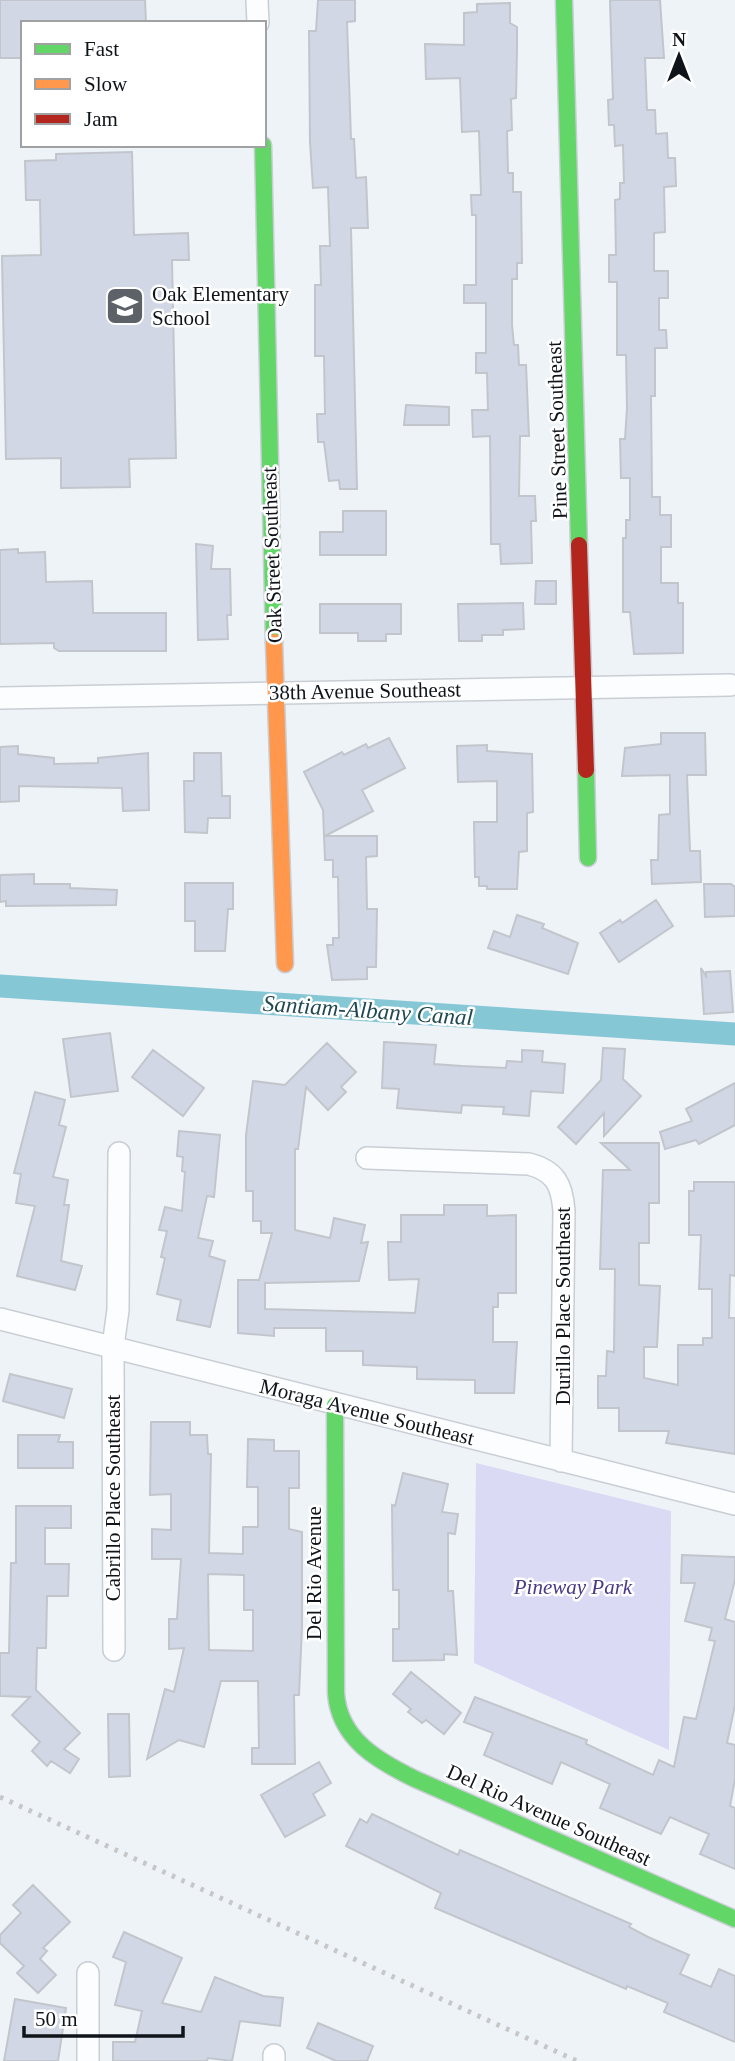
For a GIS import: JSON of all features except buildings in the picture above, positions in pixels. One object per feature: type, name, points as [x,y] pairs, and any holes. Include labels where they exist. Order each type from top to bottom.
[{"type":"street","points":[[257,0],[258,21]]},
{"type":"street","name":"Pine Street Southeast","points":[[564,0],[586,686],[588,859]]},
{"type":"street","name":"Oak Street Southeast","points":[[263,147],[268,466],[278,694],[285,964]]},
{"type":"street","name":"38th Avenue Southeast","points":[[0,698],[730,685]]},
{"type":"street","name":"Cabrillo Place Southeast","points":[[114,1650],[113,1346],[118,1310],[118,1153]]},
{"type":"street","name":"Durillo Place Southeast","points":[[367,1158],[529,1164],[553,1173],[560,1185],[564,1211],[561,1461]]},
{"type":"street","name":"Moraga Avenue Southeast","points":[[0,1319],[735,1504]]},
{"type":"street","name":"Del Rio Avenue","points":[[335,1405],[335,1671],[339,1715],[354,1737]]},
{"type":"street","name":"Del Rio Avenue Southeast","points":[[354,1737],[375,1759],[415,1779],[735,1919]]},
{"type":"street","points":[[88,1972],[88,2061]]},
{"type":"green space","name":"Pineway Park","points":[[476,1463],[671,1511],[669,1750],[474,1663]]},
{"type":"waterway","name":"Santiam-Albany Canal","points":[[0,986],[735,1034]]},
{"type":"railway","points":[[0,1797],[577,2061]]},
{"type":"traffic: fast","points":[[564,0],[579,545]]},
{"type":"traffic: fast","points":[[263,147],[274,642]]},
{"type":"traffic: fast","points":[[586,770],[588,858]]},
{"type":"traffic: fast","points":[[335,1405],[336,1693],[344,1723],[353,1736],[375,1756],[415,1779],[735,1919]]},
{"type":"traffic: slow","points":[[274,642],[285,964]]},
{"type":"traffic: jam","points":[[579,545],[586,770]]},
{"type":"place","name":"Oak Elementary School","points":[[125,306]]}]
